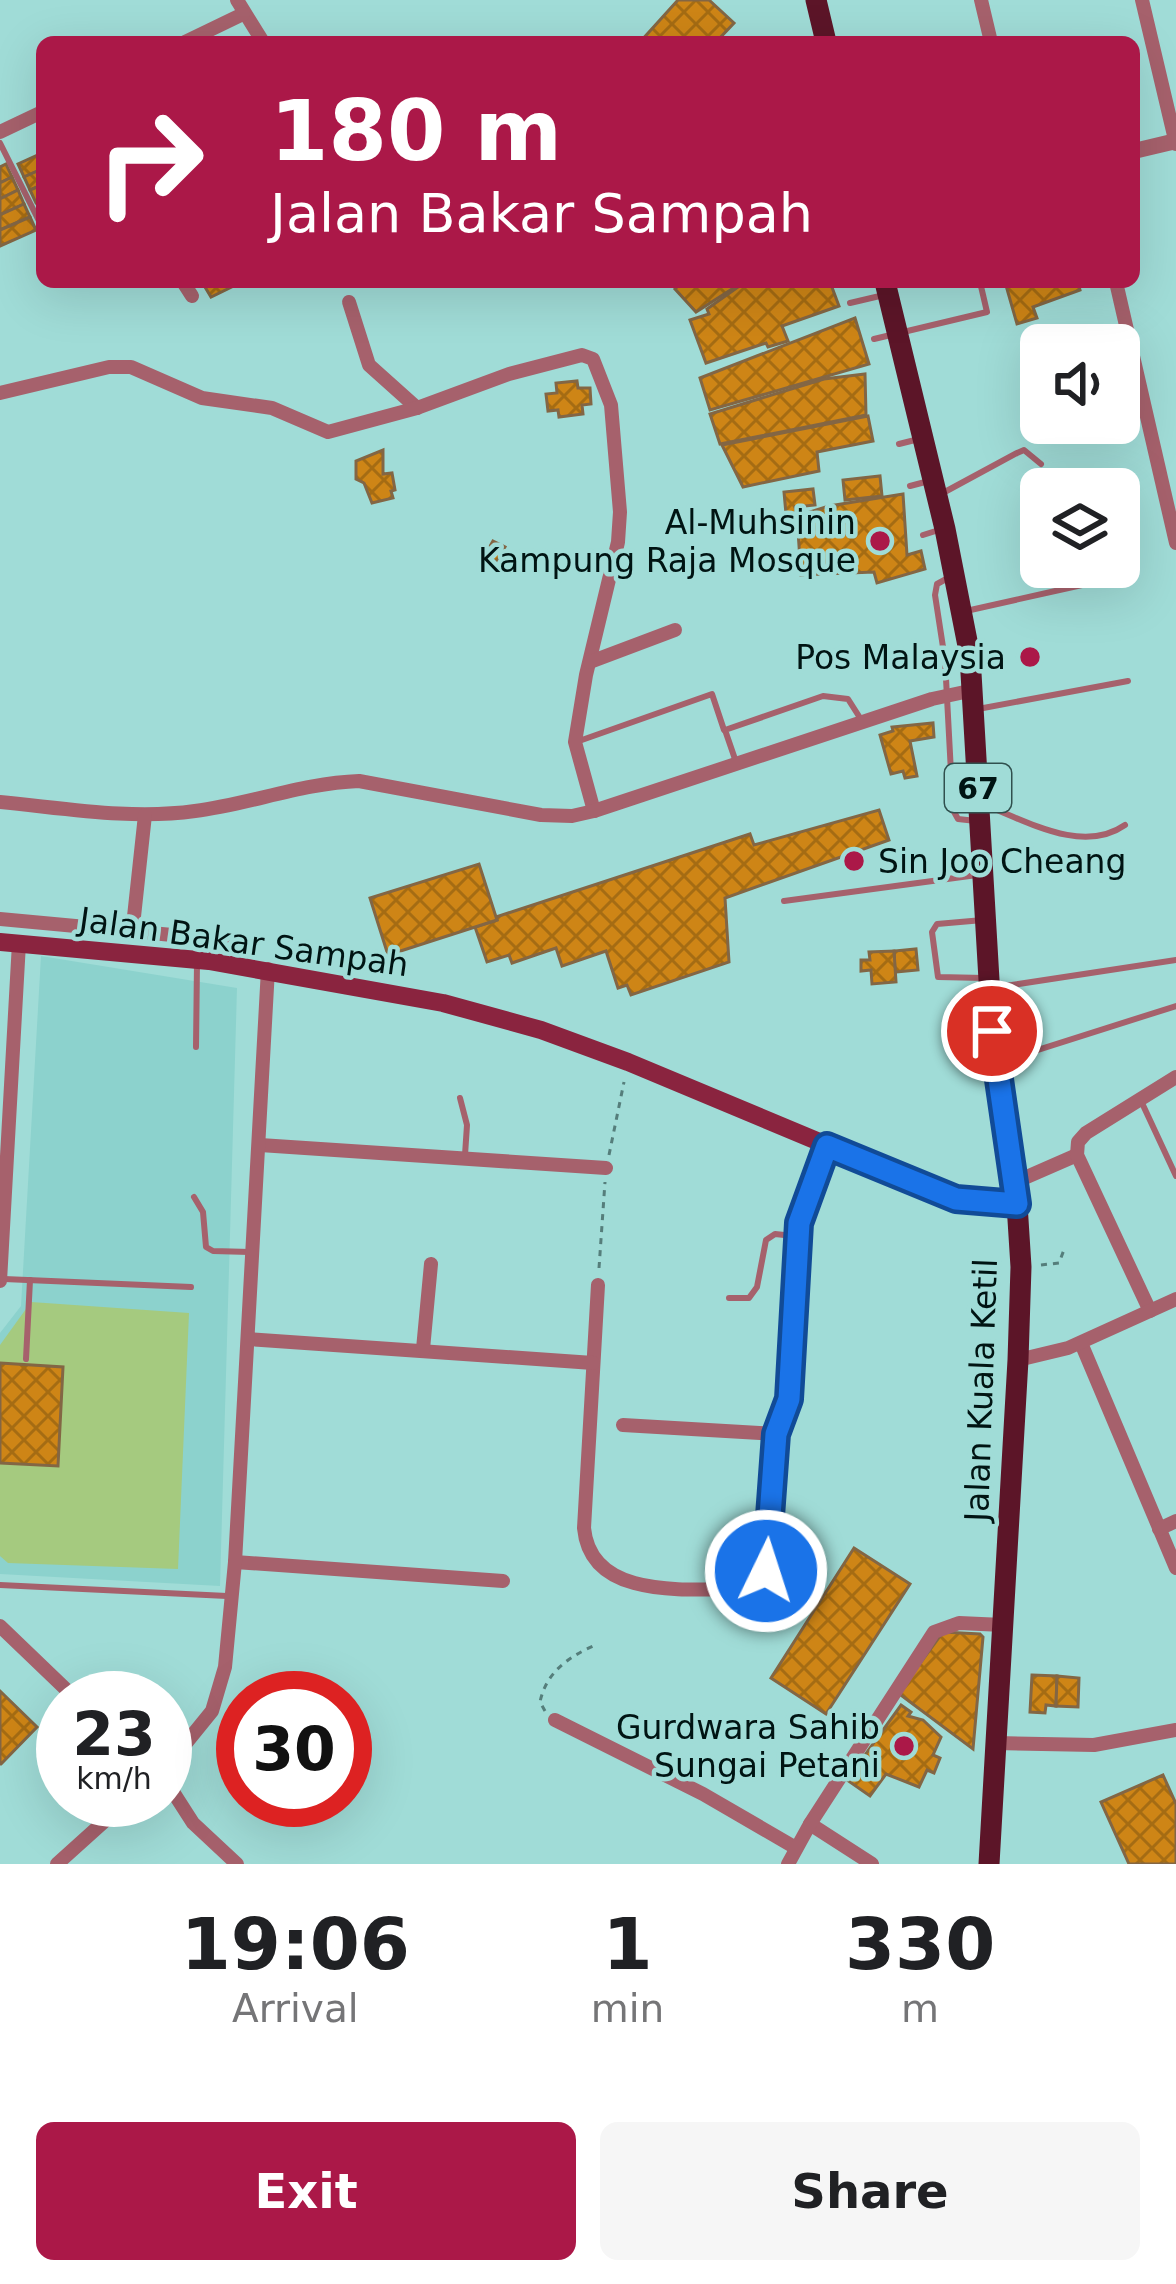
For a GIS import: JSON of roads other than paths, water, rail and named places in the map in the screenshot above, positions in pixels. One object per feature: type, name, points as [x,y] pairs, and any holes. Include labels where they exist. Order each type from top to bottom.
[{"type":"main road","points":[[816,0],[825,36]]},
{"type":"main road","name":"Jalan Kuala Ketil","points":[[886,288],[956,575],[970,656],[988,983],[1021,1267],[989,1864]]},
{"type":"main road","name":"Jalan Bakar Sampah","points":[[10,943],[268,969],[443,1003],[541,1030],[628,1063],[956,1199],[1016,1193]]},
{"type":"street","points":[[981,0],[990,36]]},
{"type":"street","points":[[1140,151],[1176,142],[1142,0]]},
{"type":"street","points":[[194,36],[240,7],[259,36]]},
{"type":"street","points":[[0,132],[36,115]]},
{"type":"street","points":[[187,288],[192,296]]},
{"type":"street","points":[[1118,288],[1176,543]]},
{"type":"street","points":[[350,302],[369,365],[417,408]]},
{"type":"street","points":[[0,393],[109,367],[131,367],[202,398],[272,408],[328,431],[417,408],[509,374],[582,356],[592,359],[611,405],[620,512],[618,542],[575,742],[594,811]]},
{"type":"street","points":[[590,662],[675,629]]},
{"type":"street","points":[[0,802],[145,815],[196,811],[329,782],[359,781],[541,815],[572,816],[947,694],[974,699]]},
{"type":"street","points":[[130,952],[145,815]]},
{"type":"street","points":[[0,919],[237,941]]},
{"type":"street","points":[[0,1280],[10,943]]},
{"type":"street","points":[[192,1739],[218,1700],[235,1562],[268,969]]},
{"type":"street","points":[[1150,1310],[1077,1155],[1078,1142],[1176,1077]]},
{"type":"street","points":[[260,1145],[606,1168]]},
{"type":"street","points":[[598,1285],[585,1540],[598,1565],[624,1580],[749,1589],[761,1583],[766,1571],[776,1434],[789,1399],[798,1237],[827,1146]]},
{"type":"street","points":[[1016,1193],[1077,1155]]},
{"type":"street","points":[[423,1349],[431,1264]]},
{"type":"street","points":[[1018,1360],[1081,1343],[1176,1299]]},
{"type":"street","points":[[248,1340],[593,1363]]},
{"type":"street","points":[[1081,1343],[1176,1568]]},
{"type":"street","points":[[623,1425],[776,1434]]},
{"type":"street","points":[[1159,1528],[1176,1521]]},
{"type":"street","points":[[235,1562],[503,1581]]},
{"type":"street","points":[[788,1864],[934,1632],[959,1623],[1003,1625]]},
{"type":"street","points":[[0,1626],[48,1671]]},
{"type":"street","points":[[555,1720],[703,1794],[796,1848]]},
{"type":"street","points":[[996,1743],[1094,1745],[1176,1730]]},
{"type":"street","points":[[192,1818],[236,1864]]},
{"type":"street","points":[[810,1824],[872,1864]]},
{"type":"street","points":[[57,1864],[98,1827]]},
{"type":"lane","points":[[0,142],[36,215]]},
{"type":"lane","points":[[850,303],[886,288]]},
{"type":"lane","points":[[874,339],[987,313],[981,288]]},
{"type":"lane","points":[[899,444],[923,438]]},
{"type":"lane","points":[[910,486],[935,488],[1024,451],[1041,464]]},
{"type":"lane","points":[[922,535],[945,529]]},
{"type":"lane","points":[[956,575],[937,584],[935,595],[945,660],[952,810],[958,819],[979,812],[1072,836],[1102,837],[1125,825]]},
{"type":"lane","points":[[962,612],[1069,588]]},
{"type":"lane","points":[[945,660],[970,656]]},
{"type":"lane","points":[[974,699],[1128,681]]},
{"type":"lane","points":[[575,742],[712,694],[737,766]]},
{"type":"lane","points":[[724,730],[836,694],[848,699],[862,723]]},
{"type":"lane","points":[[784,901],[982,874]]},
{"type":"lane","points":[[983,920],[937,924],[932,932],[938,976],[988,983],[1176,960]]},
{"type":"lane","points":[[196,960],[196,1047]]},
{"type":"lane","points":[[996,1063],[1176,1006]]},
{"type":"lane","points":[[460,1098],[467,1125],[464,1159]]},
{"type":"lane","points":[[1140,1099],[1176,1176]]},
{"type":"lane","points":[[194,1198],[203,1212],[206,1247],[254,1252]]},
{"type":"lane","points":[[729,1298],[749,1298],[757,1288],[766,1240],[776,1234],[798,1237]]},
{"type":"lane","points":[[0,1280],[191,1287]]},
{"type":"lane","points":[[26,1359],[30,1280]]},
{"type":"lane","points":[[0,1585],[231,1597]]},
{"type":"place","name":"Al-Muhsinin Kampung Raja Mosque","points":[[880,541]]},
{"type":"place","name":"Pos Malaysia","points":[[1030,657]]},
{"type":"place","name":"Sin Joo Cheang","points":[[854,861]]},
{"type":"place","name":"Gurdwara Sahib Sungai Petani","points":[[904,1746]]}]
